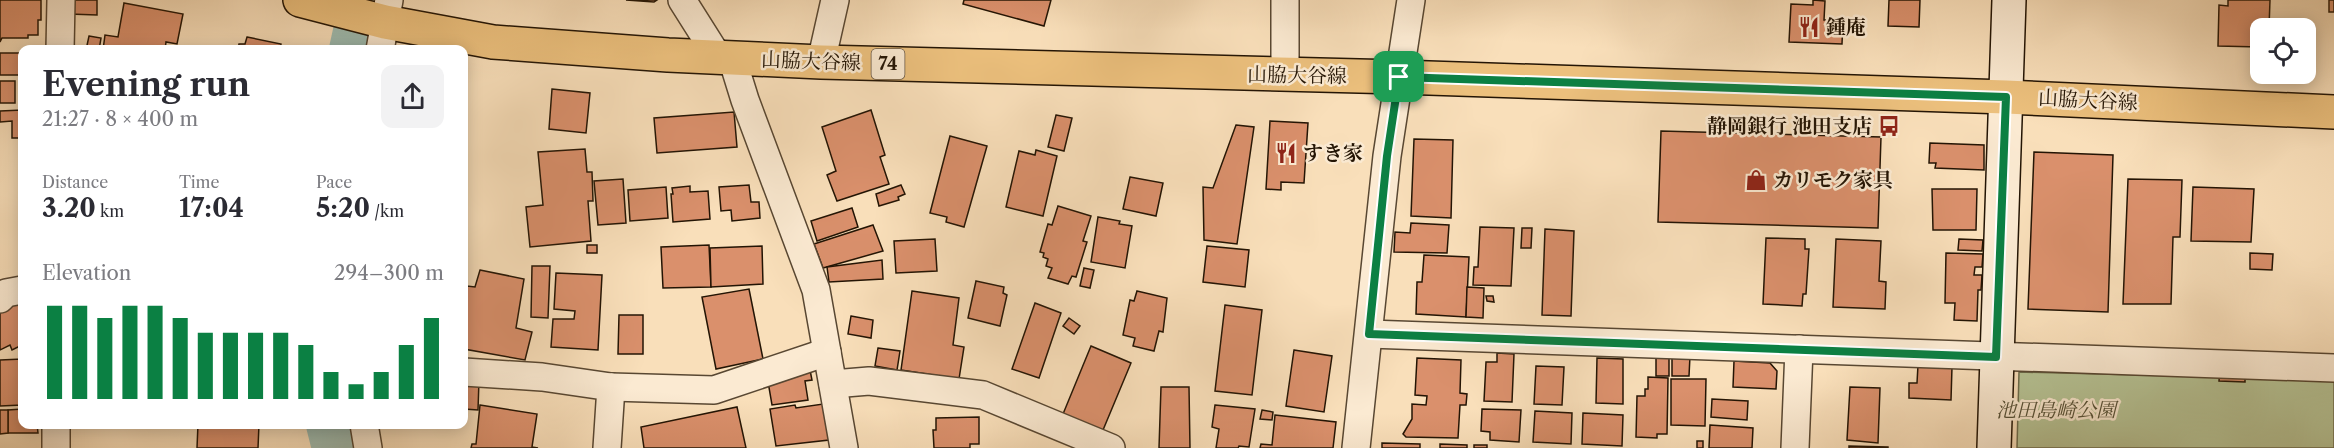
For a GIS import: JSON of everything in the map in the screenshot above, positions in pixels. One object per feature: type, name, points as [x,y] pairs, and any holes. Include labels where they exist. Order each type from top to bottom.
[{"type":"main road","name":"山脇大谷線","points":[[300,0],[383,23],[493,42],[725,58],[2006,97],[2334,112]]},
{"type":"street","points":[[60,45],[61,0]]},
{"type":"street","points":[[682,0],[725,58],[745,100],[816,290],[844,448]]},
{"type":"street","points":[[821,62],[835,0]]},
{"type":"street","points":[[1285,0],[1285,74]]},
{"type":"street","points":[[1356,448],[1387,156],[1411,0]]},
{"type":"street","points":[[1994,448],[2009,0]]},
{"type":"street","points":[[0,299],[6,293],[18,291]]},
{"type":"street","points":[[1369,334],[2334,368]]},
{"type":"street","points":[[1795,448],[1799,349]]},
{"type":"street","points":[[468,372],[542,377],[610,387],[714,390],[827,352]]},
{"type":"street","points":[[833,384],[869,381],[983,395],[1111,448]]},
{"type":"street","points":[[607,448],[610,387]]},
{"type":"street","points":[[56,429],[56,448]]},
{"type":"street","points":[[365,429],[368,448]]},
{"type":"green space","name":"池田島崎公園","points":[[2019,372],[2334,380],[2334,448],[2017,448]]},
{"type":"building","points":[[0,0],[41,0],[38,35],[28,35],[28,38],[2,38],[0,42]]},
{"type":"building","points":[[69,0],[97,0],[97,15],[69,14]]},
{"type":"building","points":[[626,0],[657,0],[654,2]]},
{"type":"building","points":[[964,0],[1051,0],[1044,26],[963,4]]},
{"type":"building","points":[[1813,0],[1825,1],[1824,20],[1843,20],[1842,44],[1789,42],[1791,4],[1813,5]]},
{"type":"building","points":[[1889,0],[1920,0],[1919,27],[1888,26]]},
{"type":"building","points":[[2228,0],[2270,0],[2269,18],[2250,18],[2250,47],[2218,46],[2219,5],[2228,6]]},
{"type":"building","points":[[2329,0],[2334,0],[2334,12],[2329,12]]},
{"type":"building","points":[[124,3],[183,14],[177,44],[166,42],[166,45],[104,45],[105,35],[118,37]]},
{"type":"building","points":[[89,36],[101,38],[100,45],[87,45]]},
{"type":"building","points":[[247,37],[281,44],[239,45],[245,44]]},
{"type":"building","points":[[0,53],[18,53],[18,75],[0,75]]},
{"type":"building","points":[[0,81],[15,81],[15,103],[0,103]]},
{"type":"building","points":[[552,89],[590,93],[586,133],[549,129]]},
{"type":"building","points":[[18,110],[18,138],[12,138],[12,121],[0,122],[0,111]]},
{"type":"building","points":[[871,110],[885,155],[880,157],[889,184],[837,201],[827,175],[836,171],[822,127]]},
{"type":"building","points":[[734,112],[737,147],[657,153],[654,118]]},
{"type":"building","points":[[1056,115],[1072,118],[1064,151],[1048,147]]},
{"type":"building","points":[[1270,121],[1308,123],[1304,183],[1281,182],[1281,190],[1266,189]]},
{"type":"building","points":[[1236,125],[1254,127],[1237,244],[1204,240],[1203,187],[1213,188]]},
{"type":"building","points":[[1661,131],[1881,137],[1878,228],[1658,222]]},
{"type":"building","points":[[950,136],[987,146],[964,227],[946,222],[947,217],[930,213]]},
{"type":"building","points":[[1414,139],[1453,140],[1451,218],[1411,216]]},
{"type":"building","points":[[1930,143],[1984,145],[1984,170],[1935,168],[1936,163],[1929,163]]},
{"type":"building","points":[[585,149],[587,172],[592,172],[593,201],[588,201],[591,241],[530,247],[526,207],[543,205],[538,152]]},
{"type":"building","points":[[1036,150],[1057,156],[1043,216],[1006,207],[1019,151],[1035,155]]},
{"type":"building","points":[[2034,152],[2113,155],[2108,312],[2028,309]]},
{"type":"building","points":[[1130,177],[1163,183],[1156,216],[1123,209]]},
{"type":"building","points":[[623,179],[626,223],[598,225],[594,181]]},
{"type":"building","points":[[2128,179],[2182,180],[2180,237],[2173,237],[2171,304],[2123,304]]},
{"type":"building","points":[[749,185],[751,202],[759,202],[760,218],[732,221],[731,210],[721,211],[719,187]]},
{"type":"building","points":[[901,185],[905,194],[898,197],[899,200],[879,206],[876,194]]},
{"type":"building","points":[[690,186],[690,192],[708,191],[710,219],[673,222],[672,188]]},
{"type":"building","points":[[666,187],[668,218],[630,221],[628,190]]},
{"type":"building","points":[[2193,187],[2254,189],[2251,242],[2191,241]]},
{"type":"building","points":[[1932,189],[1977,189],[1976,230],[1933,230]]},
{"type":"building","points":[[1058,206],[1091,216],[1083,241],[1087,242],[1076,277],[1072,276],[1068,284],[1048,278],[1052,268],[1046,266],[1048,259],[1043,257],[1044,253],[1040,252],[1048,224],[1052,225]]},
{"type":"building","points":[[852,208],[858,227],[817,241],[811,221]]},
{"type":"building","points":[[1098,217],[1132,226],[1125,268],[1091,262]]},
{"type":"building","points":[[1411,223],[1449,225],[1447,253],[1394,252],[1395,232],[1410,233]]},
{"type":"building","points":[[873,225],[883,251],[823,268],[814,244]]},
{"type":"building","points":[[1480,227],[1514,228],[1511,286],[1473,285],[1474,267],[1478,267]]},
{"type":"building","points":[[1522,228],[1532,228],[1531,248],[1521,248]]},
{"type":"building","points":[[1545,229],[1574,231],[1571,316],[1542,315]]},
{"type":"building","points":[[1766,238],[1805,239],[1805,249],[1809,249],[1806,294],[1803,294],[1802,306],[1763,304]]},
{"type":"building","points":[[935,239],[937,271],[896,273],[894,241]]},
{"type":"building","points":[[1836,239],[1881,241],[1879,281],[1886,282],[1885,309],[1833,307]]},
{"type":"building","points":[[1959,239],[1983,240],[1982,251],[1958,250]]},
{"type":"building","points":[[587,245],[597,245],[597,253],[587,253]]},
{"type":"building","points":[[709,245],[711,287],[663,288],[661,247]]},
{"type":"building","points":[[762,246],[763,284],[711,287],[710,248]]},
{"type":"building","points":[[1207,246],[1249,250],[1245,287],[1203,282]]},
{"type":"building","points":[[1946,253],[1983,254],[1982,267],[1975,267],[1974,275],[1982,275],[1981,290],[1978,290],[1977,321],[1954,320],[1955,303],[1945,303]]},
{"type":"building","points":[[2250,253],[2273,254],[2272,270],[2250,269]]},
{"type":"building","points":[[1424,255],[1469,257],[1466,317],[1416,314],[1417,282],[1422,282]]},
{"type":"building","points":[[882,260],[883,279],[829,282],[827,267]]},
{"type":"building","points":[[532,266],[550,266],[548,318],[531,317]]},
{"type":"building","points":[[1084,268],[1094,270],[1090,288],[1080,286]]},
{"type":"building","points":[[480,270],[524,279],[516,328],[532,332],[525,360],[468,350],[468,286],[475,287]]},
{"type":"building","points":[[556,273],[602,275],[598,350],[551,347],[553,319],[574,319],[575,311],[554,309]]},
{"type":"building","points":[[976,281],[1004,287],[1003,293],[1007,295],[1000,326],[968,318]]},
{"type":"building","points":[[1467,287],[1484,288],[1483,318],[1466,317]]},
{"type":"building","points":[[749,289],[763,359],[716,369],[702,297]]},
{"type":"building","points":[[912,291],[959,298],[953,345],[964,347],[959,379],[901,370]]},
{"type":"building","points":[[1137,291],[1167,298],[1163,332],[1159,331],[1154,351],[1133,346],[1135,338],[1123,335],[1130,300],[1134,301]]},
{"type":"building","points":[[1486,296],[1493,296],[1494,302],[1487,301]]},
{"type":"building","points":[[1035,303],[1061,313],[1039,378],[1012,369]]},
{"type":"building","points":[[18,304],[18,347],[12,350],[10,345],[0,350],[0,308]]},
{"type":"building","points":[[1225,305],[1262,310],[1252,395],[1215,391]]},
{"type":"building","points":[[619,315],[643,315],[643,354],[618,354]]},
{"type":"building","points":[[851,316],[873,320],[871,338],[848,334]]},
{"type":"building","points":[[1069,318],[1080,326],[1074,334],[1063,326]]},
{"type":"building","points":[[1091,346],[1131,363],[1103,430],[1063,414]]},
{"type":"building","points":[[878,348],[900,351],[897,370],[875,366]]},
{"type":"building","points":[[1294,350],[1332,356],[1324,412],[1286,406]]},
{"type":"building","points":[[1497,353],[1514,354],[1512,402],[1484,401],[1486,362],[1497,362]]},
{"type":"building","points":[[1672,355],[1690,356],[1689,376],[1672,376]]},
{"type":"building","points":[[1656,357],[1669,357],[1669,376],[1656,376]]},
{"type":"building","points":[[1417,358],[1461,360],[1460,393],[1467,394],[1466,405],[1460,405],[1458,438],[1406,437],[1403,434],[1412,419],[1412,404],[1426,405],[1427,396],[1415,395]]},
{"type":"building","points":[[1597,358],[1623,359],[1623,404],[1596,403]]},
{"type":"building","points":[[18,359],[18,405],[0,406],[0,360]]},
{"type":"building","points":[[1734,361],[1770,363],[1777,371],[1776,389],[1733,387]]},
{"type":"building","points":[[1918,365],[1952,367],[1951,400],[1909,398],[1909,383],[1917,383]]},
{"type":"building","points":[[1536,366],[1564,367],[1562,405],[1534,404]]},
{"type":"building","points":[[2220,369],[2245,371],[2245,382],[2219,381]]},
{"type":"building","points":[[810,370],[812,380],[805,381],[808,400],[772,405],[767,376]]},
{"type":"building","points":[[1648,377],[1668,378],[1667,434],[1657,434],[1657,438],[1636,437],[1637,396],[1645,396],[1645,389],[1648,389]]},
{"type":"building","points":[[1671,379],[1706,379],[1705,426],[1671,425]]},
{"type":"building","points":[[468,380],[479,380],[478,410],[468,409]]},
{"type":"building","points":[[1161,387],[1189,387],[1190,448],[1159,448]]},
{"type":"building","points":[[1850,387],[1880,388],[1878,443],[1847,440]]},
{"type":"building","points":[[1712,399],[1748,401],[1747,420],[1711,417]]},
{"type":"building","points":[[823,404],[829,440],[776,446],[770,409]]},
{"type":"building","points":[[480,405],[537,414],[532,447],[538,448],[471,448],[472,444],[476,444]]},
{"type":"building","points":[[1215,405],[1255,409],[1249,447],[1216,448],[1219,429],[1212,427]]},
{"type":"building","points":[[737,407],[746,448],[644,448],[641,427]]},
{"type":"building","points":[[18,409],[18,429],[38,429],[38,433],[8,433],[8,410]]},
{"type":"building","points":[[1482,409],[1521,410],[1519,442],[1490,440],[1490,432],[1481,431]]},
{"type":"building","points":[[0,410],[8,410],[8,433],[0,434]]},
{"type":"building","points":[[1262,410],[1273,412],[1272,420],[1260,419]]},
{"type":"building","points":[[1535,411],[1572,413],[1571,444],[1533,442]]},
{"type":"building","points":[[1583,413],[1623,415],[1622,446],[1582,444]]},
{"type":"building","points":[[1275,415],[1336,422],[1333,448],[1260,448],[1261,444],[1272,445]]},
{"type":"building","points":[[979,417],[979,444],[970,444],[970,448],[934,448],[933,430],[936,430],[936,418]]},
{"type":"building","points":[[1710,425],[1753,428],[1752,448],[1709,448]]},
{"type":"building","points":[[198,429],[259,429],[258,448],[197,448]]},
{"type":"building","points":[[1697,441],[1703,441],[1703,448],[1697,448]]},
{"type":"building","points":[[1382,443],[1420,444],[1420,448],[1382,448]]},
{"type":"building","points":[[1440,444],[1467,445],[1467,448],[1440,448]]},
{"type":"building","points":[[1474,445],[1487,445],[1487,448],[1474,448]]},
{"type":"building","points":[[1849,446],[1888,447],[1888,448],[1849,448]]},
{"type":"waterway","points":[[356,45],[366,0]]},
{"type":"waterway","points":[[333,429],[338,448]]},
{"type":"place","name":"鍾庵","points":[[1809,27]]},
{"type":"place","name":"静岡銀行 池田支店","points":[[1889,126]]},
{"type":"place","name":"すき家","points":[[1286,153]]},
{"type":"place","name":"カリモク家具","points":[[1756,180]]},
{"type":"route","points":[[1399,77],[2006,97],[1996,357],[1369,334],[1387,156],[1399,77]]}]
